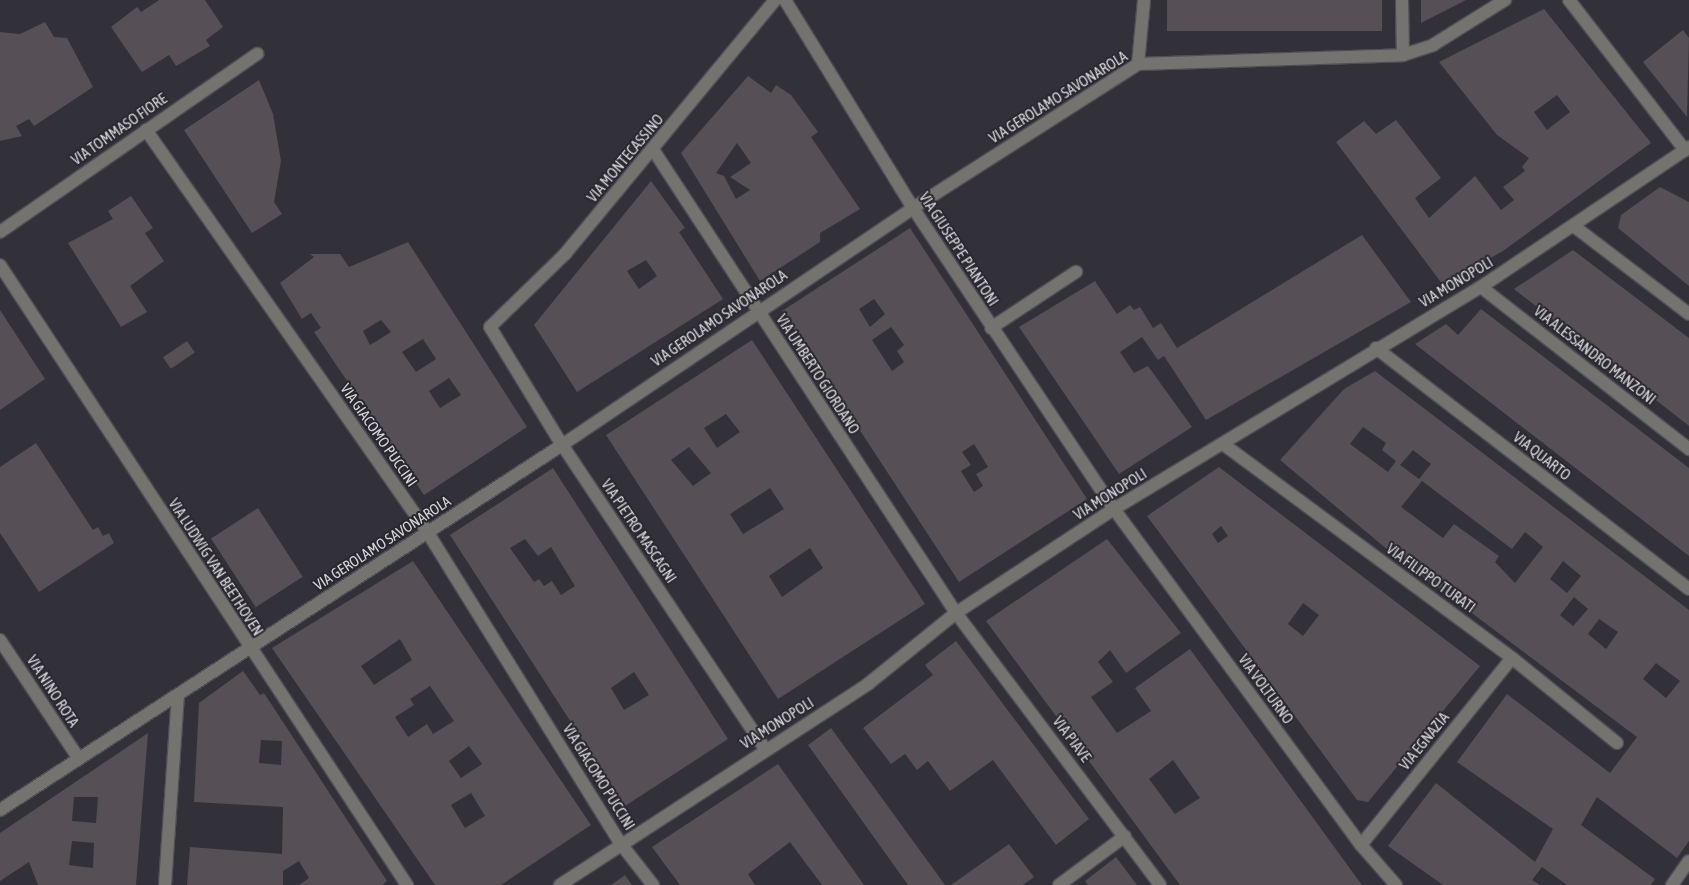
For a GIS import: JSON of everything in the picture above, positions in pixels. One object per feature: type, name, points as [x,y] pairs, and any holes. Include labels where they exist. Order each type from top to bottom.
[{"type":"street","name":"VIA MONTECASSINO","points":[[490,327],[565,254],[654,151],[775,0]]},
{"type":"street","name":"VIA GIUSEPPE PIANTONI","points":[[785,0],[913,208],[991,328],[1114,509]]},
{"type":"street","points":[[1138,64],[1144,0]]},
{"type":"street","points":[[1402,0],[1403,55]]},
{"type":"street","name":"VIA GEROLAMO SAVONAROLA","points":[[0,810],[178,695],[248,647],[428,533],[913,208],[1138,64],[1403,55],[1433,45],[1506,0]]},
{"type":"street","points":[[1569,0],[1687,149]]},
{"type":"street","name":"VIA TOMMASO FIORE","points":[[0,232],[257,54]]},
{"type":"street","name":"VIA GIACOMO PUCCINI","points":[[146,130],[428,533],[621,844],[653,885]]},
{"type":"street","name":"VIA MONOPOLI","points":[[560,885],[765,749],[868,684],[956,613],[1114,509],[1223,444],[1376,348],[1481,287],[1574,228],[1687,149]]},
{"type":"street","name":"VIA UMBERTO GIORDANO","points":[[654,151],[757,312],[956,613]]},
{"type":"street","points":[[1574,228],[1689,314]]},
{"type":"street","name":"VIA LUDWIG VAN BEETHOVEN","points":[[0,265],[248,647],[407,885]]},
{"type":"street","points":[[991,328],[1076,272]]},
{"type":"street","name":"VIA ALESSANDRO MANZONI","points":[[1481,287],[1689,449]]},
{"type":"street","name":"VIA PIETRO MASCAGNI","points":[[490,327],[562,445],[765,749]]},
{"type":"street","name":"VIA QUARTO","points":[[1376,348],[1689,589]]},
{"type":"street","name":"VIA FILIPPO TURATI","points":[[1223,444],[1512,658],[1617,743]]},
{"type":"street","name":"VIA VOLTURNO","points":[[1114,509],[1361,845],[1396,885]]},
{"type":"street","name":"VIA PIAVE","points":[[956,613],[1160,885]]},
{"type":"street","name":"VIA NINO ROTA","points":[[0,640],[79,759]]},
{"type":"street","name":"VIA EGNAZIA","points":[[1361,845],[1512,658]]},
{"type":"street","points":[[165,885],[178,695]]},
{"type":"street","points":[[1059,885],[1125,836]]},
{"type":"street","points":[[1672,885],[1689,861]]},
{"type":"building","points":[[159,0],[205,0],[223,27],[206,40],[210,46],[176,66],[169,55],[142,72],[111,27],[137,7],[141,12]]},
{"type":"building","points":[[1167,0],[1382,0],[1382,31],[1167,31]]},
{"type":"building","points":[[1421,0],[1466,0],[1421,23]]},
{"type":"building","points":[[1544,9],[1651,143],[1503,251],[1443,285],[1336,142],[1364,121],[1376,134],[1396,120],[1441,178],[1415,198],[1429,218],[1475,176],[1501,210],[1514,200],[1503,187],[1525,171],[1522,167],[1529,158],[1497,135],[1439,62]],"holes":[[[1557,95],[1570,112],[1547,130],[1534,112]]]},
{"type":"building","points":[[45,22],[54,37],[67,38],[93,87],[34,126],[29,119],[16,126],[22,136],[0,141],[0,32],[20,34]]},
{"type":"building","points":[[1683,30],[1689,38],[1687,117],[1643,62]]},
{"type":"building","points":[[748,76],[771,93],[776,85],[791,95],[818,132],[811,137],[860,209],[820,233],[820,242],[760,281],[681,153]],"holes":[[[737,143],[751,163],[730,177],[750,190],[736,199],[724,176],[716,173]]]},
{"type":"building","points":[[259,80],[273,114],[281,161],[274,202],[282,214],[252,233],[184,130]]},
{"type":"building","points":[[651,181],[685,228],[679,232],[723,299],[577,392],[534,325]],"holes":[[[646,260],[657,276],[639,289],[627,271]]]},
{"type":"building","points":[[1660,187],[1689,202],[1689,286],[1618,228],[1621,215]]},
{"type":"building","points":[[131,196],[153,228],[145,233],[164,261],[130,286],[147,312],[121,327],[68,243],[113,219],[108,211]]},
{"type":"building","points":[[910,228],[1087,499],[959,582],[782,311]],"holes":[[[874,299],[885,314],[870,327],[859,309]],[[891,327],[904,345],[897,351],[904,362],[892,371],[872,340]],[[974,444],[988,467],[976,474],[983,486],[974,492],[961,471],[971,465],[962,452]]]},
{"type":"building","points":[[1362,235],[1411,302],[1206,420],[1164,356],[1158,360],[1142,337],[1120,352],[1134,373],[1148,366],[1192,427],[1119,474],[1019,327],[1095,281],[1117,314],[1130,305],[1134,310],[1140,307],[1153,328],[1161,323],[1177,348]]},
{"type":"building","points":[[408,242],[527,427],[424,495],[314,332],[321,328],[311,313],[302,319],[280,283],[314,257],[310,254],[340,254],[349,267]],"holes":[[[381,320],[391,332],[370,345],[363,331]],[[423,339],[436,359],[416,372],[402,352]],[[449,378],[461,395],[440,408],[429,391]]]},
{"type":"building","points":[[1573,250],[1689,338],[1689,426],[1514,289]]},
{"type":"building","points":[[1481,309],[1689,468],[1689,556],[1415,344],[1446,324],[1458,335]]},
{"type":"building","points":[[0,310],[45,379],[0,410]]},
{"type":"building","points":[[752,340],[925,604],[778,699],[606,435]],"holes":[[[726,414],[740,432],[717,448],[704,428]],[[689,447],[711,473],[693,486],[671,460]],[[770,488],[784,509],[743,534],[730,514]],[[810,548],[823,568],[782,597],[769,576]]]},
{"type":"building","points":[[187,341],[195,353],[171,369],[163,357]]},
{"type":"building","points":[[1375,371],[1689,610],[1689,841],[1677,858],[1597,797],[1581,825],[1655,879],[1651,885],[1567,885],[1542,867],[1532,880],[1540,885],[1443,885],[1388,846],[1436,783],[1535,862],[1553,829],[1457,762],[1507,694],[1610,773],[1637,737],[1388,550],[1280,460],[1344,389]],"holes":[[[1363,427],[1386,443],[1382,450],[1396,461],[1388,472],[1350,444]],[[1413,450],[1431,464],[1419,479],[1400,465]],[[1422,481],[1512,549],[1525,532],[1543,547],[1515,583],[1495,562],[1499,556],[1454,524],[1443,538],[1401,507]],[[1563,561],[1581,576],[1567,593],[1550,579]],[[1574,597],[1588,609],[1573,626],[1560,615]],[[1599,619],[1618,632],[1606,649],[1588,634]],[[1656,663],[1680,681],[1666,698],[1643,679]]]},
{"type":"building","points":[[36,443],[93,530],[98,527],[103,536],[109,533],[114,543],[39,592],[0,533],[0,467]]},
{"type":"building","points":[[1219,467],[1480,666],[1368,802],[1357,800],[1147,516]],"holes":[[[1221,526],[1228,536],[1218,543],[1212,534]],[[1303,603],[1319,615],[1303,636],[1288,624]]]},
{"type":"building","points":[[553,468],[728,739],[625,806],[450,535]],"holes":[[[525,539],[538,556],[551,547],[575,586],[561,595],[552,581],[544,586],[539,579],[534,582],[510,548]],[[634,672],[649,695],[624,710],[611,688]]]},
{"type":"building","points":[[258,508],[303,577],[256,607],[211,538]]},
{"type":"building","points":[[1107,539],[1181,633],[1126,673],[1110,650],[1098,662],[1113,682],[1091,697],[1117,733],[1151,711],[1135,688],[1190,649],[1362,885],[1180,885],[986,621]],"holes":[[[1173,760],[1200,798],[1175,814],[1149,779]]]},
{"type":"building","points":[[413,561],[591,825],[501,885],[435,885],[272,648]],"holes":[[[400,639],[412,660],[374,685],[361,666]],[[430,686],[454,721],[433,734],[427,724],[408,737],[395,717],[414,705],[410,699]],[[469,746],[482,764],[461,778],[449,761]],[[471,793],[485,816],[465,828],[451,805]]]},
{"type":"building","points":[[956,641],[1089,819],[1056,845],[993,760],[950,791],[928,761],[917,770],[905,754],[891,764],[863,728],[933,675],[925,665]]},
{"type":"building","points":[[243,671],[260,695],[264,693],[387,881],[382,885],[299,885],[309,878],[299,861],[283,871],[283,885],[187,885],[190,847],[282,854],[283,807],[194,802],[199,703]],"holes":[[[261,740],[282,741],[281,765],[259,763]]]},
{"type":"building","points":[[831,728],[945,885],[908,885],[808,745]]},
{"type":"building","points":[[148,733],[136,885],[38,885],[29,862],[0,881],[0,833]],"holes":[[[74,797],[98,797],[96,823],[72,821]],[[72,841],[94,843],[93,868],[69,865]]]},
{"type":"building","points":[[778,764],[864,885],[822,885],[790,842],[748,874],[755,885],[680,885],[652,847]]},
{"type":"building","points":[[1009,844],[1034,877],[1023,885],[951,885]]},
{"type":"building","points":[[1116,857],[1137,885],[1088,885],[1085,881]]},
{"type":"building","points":[[625,875],[632,885],[611,885]]}]
